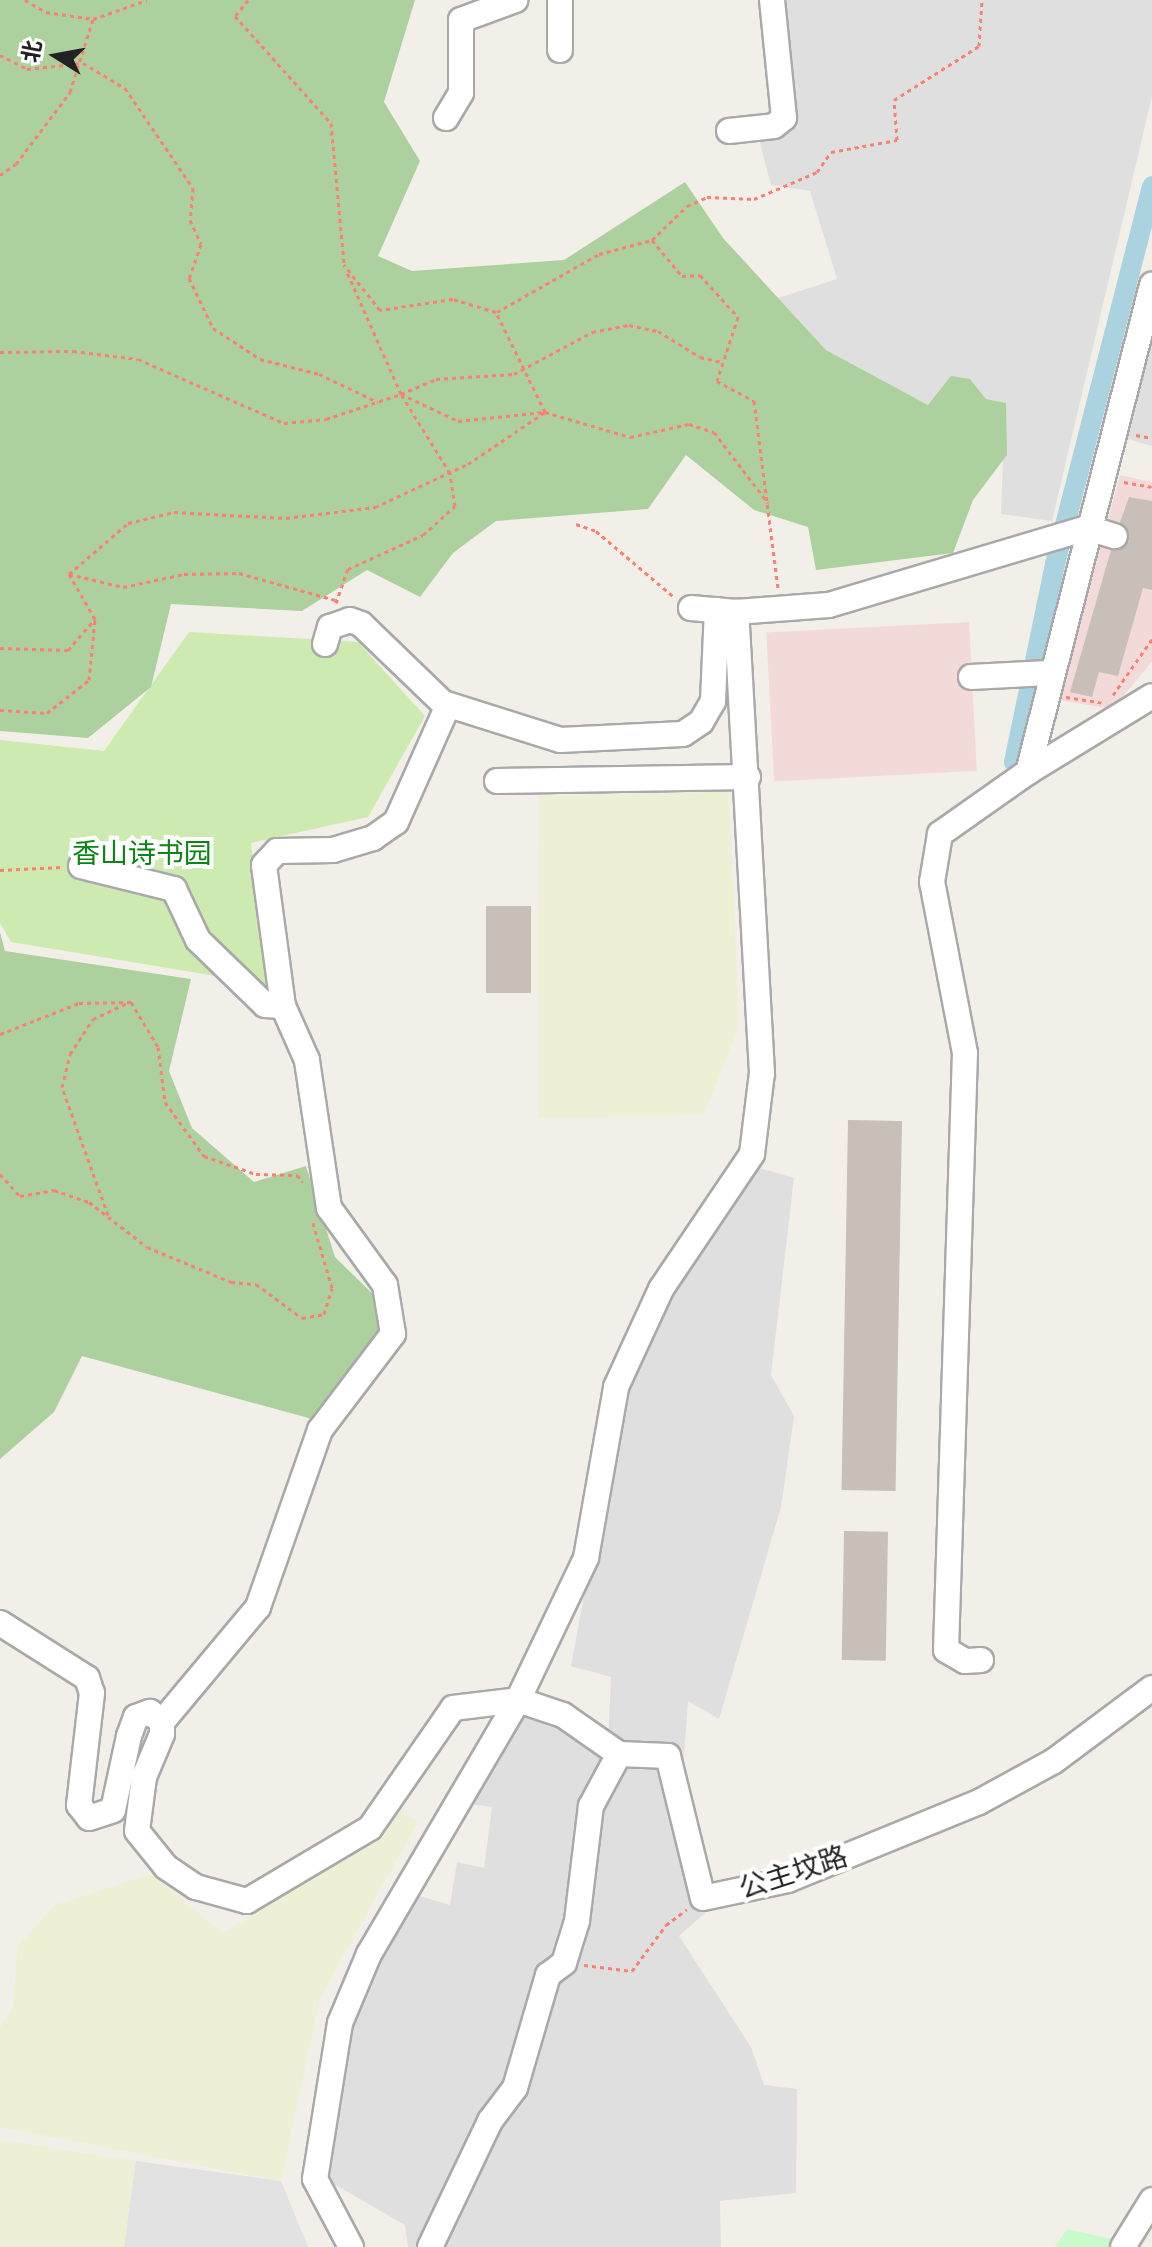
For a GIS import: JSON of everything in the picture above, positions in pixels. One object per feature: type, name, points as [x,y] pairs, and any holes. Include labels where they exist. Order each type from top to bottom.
[{"type":"street","points":[[446,118],[461,93],[461,20],[515,0]]},
{"type":"street","points":[[560,0],[560,50]]},
{"type":"street","points":[[729,131],[774,126],[784,118],[772,0]]},
{"type":"street","points":[[1028,772],[1081,533],[1152,285]]},
{"type":"street","points":[[691,608],[727,611],[829,605],[1081,533],[1115,536]]},
{"type":"street","points":[[325,644],[330,627],[342,610],[448,705],[560,740],[683,734],[701,722],[713,701],[727,611]]},
{"type":"street","points":[[351,2247],[315,2179],[340,2023],[369,1954],[518,1700],[586,1558],[616,1387],[661,1289],[752,1154],[762,1073],[748,777],[727,611]]},
{"type":"street","points":[[971,677],[1047,676]]},
{"type":"street","points":[[981,1660],[965,1661],[946,1650],[965,1053],[932,882],[930,834],[1152,696]]},
{"type":"street","points":[[448,705],[396,822],[373,838],[333,850],[277,851],[264,865],[283,1006],[307,1060],[329,1208],[385,1285],[393,1334],[320,1430],[258,1607],[162,1722],[144,1777],[137,1831],[166,1867],[196,1887],[247,1901],[300,1874],[370,1828],[453,1708],[518,1700]]},
{"type":"street","points":[[497,781],[748,777]]},
{"type":"street","points":[[81,866],[174,889],[198,940],[265,1005],[283,1006]]},
{"type":"street","points":[[0,1623],[87,1678],[92,1693],[79,1805],[89,1818],[113,1810],[136,1717],[150,1712],[162,1722]]},
{"type":"street","name":"公主坟路","points":[[518,1700],[573,1721],[599,1746],[619,1754],[668,1756],[703,1898],[788,1880],[979,1802],[1054,1761],[1152,1688]]},
{"type":"street","points":[[430,2247],[490,2121],[515,2088],[548,1975],[564,1963],[577,1921],[591,1806],[619,1754]]},
{"type":"street","points":[[1123,2247],[1152,2200]]},
{"type":"path","points":[[25,0],[46,12],[93,19],[147,0]]},
{"type":"path","points":[[69,574],[123,587],[184,574],[239,573],[342,610],[348,569],[423,535],[455,506],[450,473],[401,394],[344,265],[331,123],[235,16],[248,0]]},
{"type":"path","points":[[344,265],[380,310],[453,299],[496,312],[599,254],[652,240],[687,206],[707,197],[754,199],[817,172],[831,152],[897,140],[894,100],[979,46],[982,0]]},
{"type":"path","points":[[0,175],[49,122],[83,63],[93,19]]},
{"type":"path","points":[[0,55],[27,69],[83,63],[125,88],[193,188],[190,220],[201,244],[189,278],[213,328],[260,359],[319,374],[378,402]]},
{"type":"path","points":[[652,240],[682,276],[700,275],[738,317],[717,381],[754,401],[780,608]]},
{"type":"path","points":[[496,312],[545,412]]},
{"type":"path","points":[[0,352],[73,351],[138,359],[284,423],[326,419],[436,379],[524,369],[592,332],[629,325],[658,331],[700,357],[723,362]]},
{"type":"path","points":[[401,394],[458,421],[545,412],[630,437],[689,424],[714,432],[768,503]]},
{"type":"path","points":[[69,574],[128,523],[174,512],[286,518],[375,507],[450,473],[545,412]]},
{"type":"path","points":[[1118,495],[1122,482],[1152,487]]},
{"type":"path","points":[[576,524],[596,531],[630,565],[691,608]]},
{"type":"path","points":[[0,710],[47,713],[89,680],[95,619],[69,574]]},
{"type":"path","points":[[0,648],[68,650],[95,619]]},
{"type":"path","points":[[1047,676],[1064,696],[1107,704],[1152,639]]},
{"type":"path","points":[[0,870],[81,866]]},
{"type":"path","points":[[0,1034],[79,1003],[131,1002]]},
{"type":"path","points":[[131,1002],[158,1047],[165,1102],[204,1156],[256,1174],[297,1175],[305,1185]]},
{"type":"path","points":[[108,1215],[62,1087],[70,1054],[93,1019],[131,1002]]},
{"type":"path","points":[[0,1174],[20,1196],[54,1190],[108,1215],[147,1247],[231,1282],[256,1284],[302,1318],[324,1314],[332,1288],[312,1217]]},
{"type":"path","points":[[564,1963],[632,1971],[666,1925],[703,1898]]},
{"type":"shaded area","points":[[768,0],[1152,0],[1152,96],[1052,521],[1001,514],[1005,403],[986,399],[970,379],[928,405],[826,350],[778,298],[837,279],[810,191],[771,185],[760,143],[798,127]]},
{"type":"shaded area","points":[[1152,327],[1152,446],[1124,438]]},
{"type":"shaded area","points":[[1120,475],[1152,482],[1152,662],[1112,709],[1059,700]]},
{"type":"shaded area","points":[[969,622],[977,771],[774,781],[766,633]]},
{"type":"shaded area","points":[[759,1168],[794,1178],[771,1375],[794,1416],[781,1507],[719,1719],[688,1701],[683,1770],[705,1913],[679,1936],[751,2047],[764,2085],[797,2089],[796,2193],[720,2201],[721,2247],[408,2247],[405,2225],[320,2176],[338,2056],[373,1960],[413,1894],[450,1905],[457,1862],[484,1868],[492,1807],[470,1804],[522,1716],[608,1743],[611,1677],[571,1666],[622,1388],[670,1293]]},
{"type":"shaded area","points":[[136,2161],[281,2181],[308,2247],[124,2247]]},
{"type":"green space","points":[[0,0],[415,0],[384,102],[420,161],[378,256],[412,271],[564,260],[685,182],[723,238],[826,350],[928,405],[951,376],[970,379],[986,399],[1006,403],[1007,455],[973,500],[953,553],[816,570],[808,527],[754,510],[686,455],[648,509],[496,521],[453,553],[420,597],[367,570],[302,611],[171,604],[151,687],[88,738],[0,731]]},
{"type":"green space","name":"香山诗书园","points":[[189,632],[358,642],[425,716],[368,817],[251,843],[270,985],[11,942],[0,923],[0,740],[104,751]]},
{"type":"green space","points":[[729,792],[739,1026],[704,1115],[538,1118],[539,796]]},
{"type":"green space","points":[[0,932],[5,951],[191,979],[169,1071],[192,1128],[254,1182],[306,1166],[335,1257],[387,1308],[386,1332],[312,1419],[82,1356],[54,1412],[0,1459]]},
{"type":"green space","points":[[393,1808],[418,1822],[320,1998],[281,2181],[0,2127],[0,2028],[12,2008],[18,1946],[55,1905],[151,1874],[223,1933],[361,1848]]},
{"type":"green space","points":[[0,2140],[136,2161],[124,2247],[0,2247]]},
{"type":"green space","points":[[1067,2229],[1125,2242],[1136,2247],[1055,2247]]},
{"type":"building","points":[[1129,497],[1152,501],[1152,590],[1143,588],[1118,676],[1099,672],[1092,697],[1070,692],[1111,550],[1129,541],[1120,522]]},
{"type":"building","points":[[486,906],[531,906],[531,993],[486,993]]},
{"type":"building","points":[[848,1120],[902,1121],[896,1491],[842,1490]]},
{"type":"building","points":[[844,1531],[888,1532],[886,1661],[842,1660]]},
{"type":"waterway","points":[[1014,762],[1055,564],[1152,186]]}]
